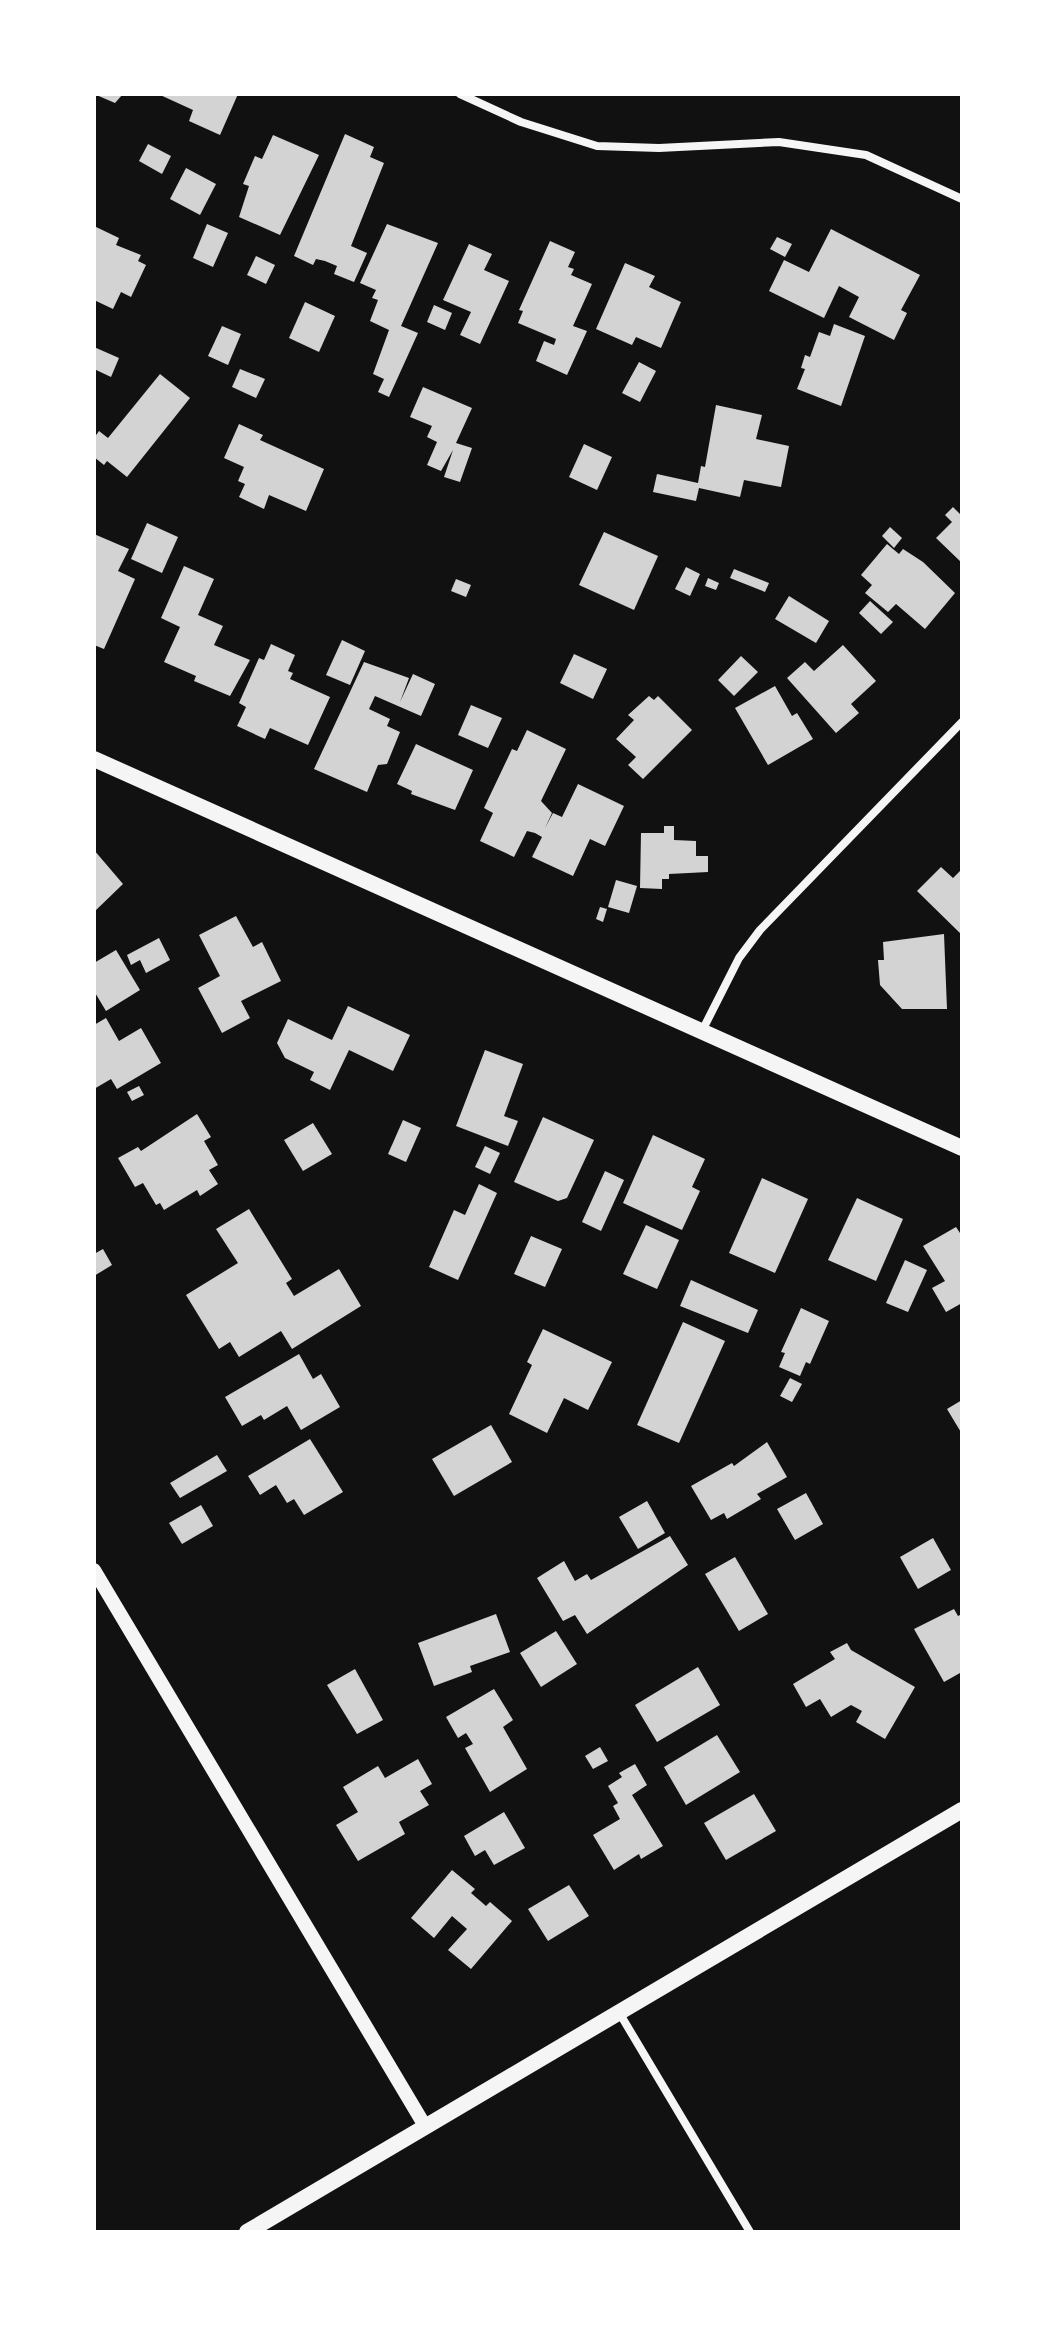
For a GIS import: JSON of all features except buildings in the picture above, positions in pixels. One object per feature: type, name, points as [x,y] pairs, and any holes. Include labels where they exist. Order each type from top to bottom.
[{"type":"main road","points":[[94,759],[962,1148]]},
{"type":"main road","points":[[247,2232],[962,1810]]},
{"type":"street","points":[[460,94],[521,122],[597,146],[659,148],[779,142],[866,155],[962,199]]},
{"type":"street","points":[[702,1031],[739,958],[760,930],[962,722]]},
{"type":"street","points":[[94,1570],[425,2126]]},
{"type":"street","points":[[620,2014],[750,2232]]}]
